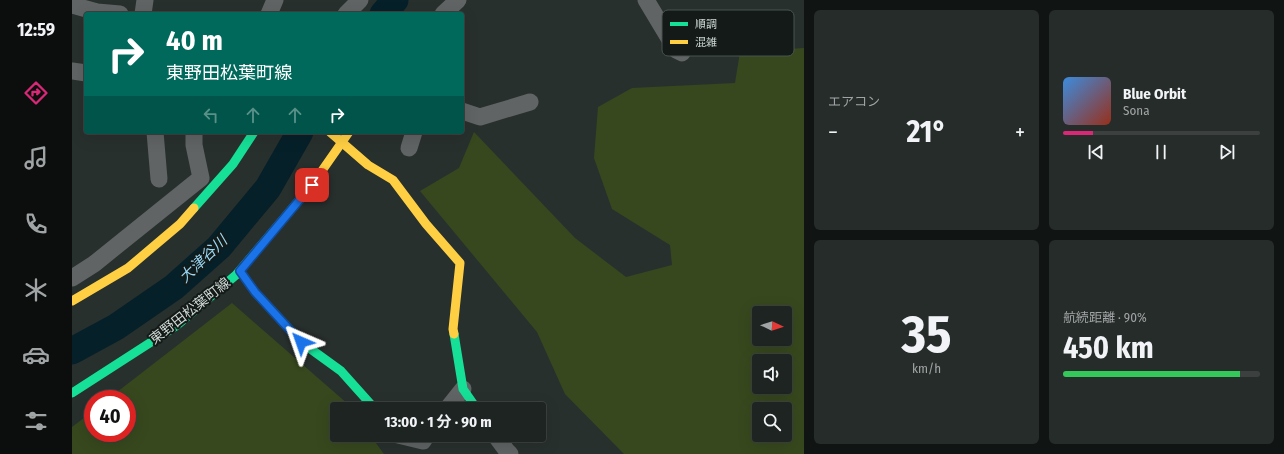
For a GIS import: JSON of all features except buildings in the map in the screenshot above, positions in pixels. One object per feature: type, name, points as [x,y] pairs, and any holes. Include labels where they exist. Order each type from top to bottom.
[{"type":"street","points":[[143,12],[144,0]]},
{"type":"street","points":[[270,12],[275,0]]},
{"type":"street","points":[[348,12],[360,0]]},
{"type":"street","points":[[445,12],[458,0]]},
{"type":"street","points":[[646,0],[662,27]]},
{"type":"street","points":[[72,4],[97,12]]},
{"type":"street","points":[[72,72],[84,73]]},
{"type":"street","points":[[464,112],[480,117],[530,102]]},
{"type":"street","points":[[155,134],[160,179]]},
{"type":"street","points":[[72,278],[94,264],[201,178],[194,145],[194,134]]},
{"type":"street","points":[[72,301],[128,268],[180,224],[233,164],[253,134]]},
{"type":"street","points":[[409,148],[413,134]]},
{"type":"street","points":[[336,137],[368,165],[393,180],[426,224],[460,262],[453,330],[463,389],[472,402]]},
{"type":"street","name":"東野田松葉町線","points":[[72,393],[176,326],[240,271],[312,185],[336,137]]},
{"type":"street","points":[[240,271],[255,292],[301,342],[341,370],[369,402]]},
{"type":"street","points":[[453,402],[463,389]]},
{"type":"street","points":[[500,442],[510,454]]},
{"type":"green space","points":[[804,48],[804,454],[624,454],[565,394],[537,332],[420,191],[459,168],[474,132],[575,238],[626,277],[672,265],[670,245],[612,209],[594,158],[598,107],[632,88],[735,83],[739,56],[794,56],[794,49]]},
{"type":"green space","points":[[232,303],[346,402],[330,402],[330,442],[375,442],[384,454],[72,454],[72,427],[84,418],[84,442],[136,442],[136,390],[120,390]]},
{"type":"waterway","name":"大津谷川","points":[[385,12],[395,0]]},
{"type":"waterway","name":"大津谷川","points":[[72,351],[116,327],[174,287],[219,247],[268,188],[299,134]]},
{"type":"traffic: fast","points":[[194,208],[233,164],[253,134]]},
{"type":"traffic: fast","points":[[72,393],[176,326],[236,275],[312,185]]},
{"type":"traffic: fast","points":[[240,271],[255,292],[301,342],[341,371],[369,402]]},
{"type":"traffic: fast","points":[[454,334],[463,389],[472,402]]},
{"type":"traffic: slow","points":[[332,134],[368,165],[393,180],[426,224],[460,263],[453,329],[454,334]]},
{"type":"traffic: slow","points":[[312,185],[348,134]]},
{"type":"traffic: slow","points":[[72,301],[128,268],[180,224],[194,208]]},
{"type":"route","points":[[301,342],[255,292],[240,271],[312,185]]}]
